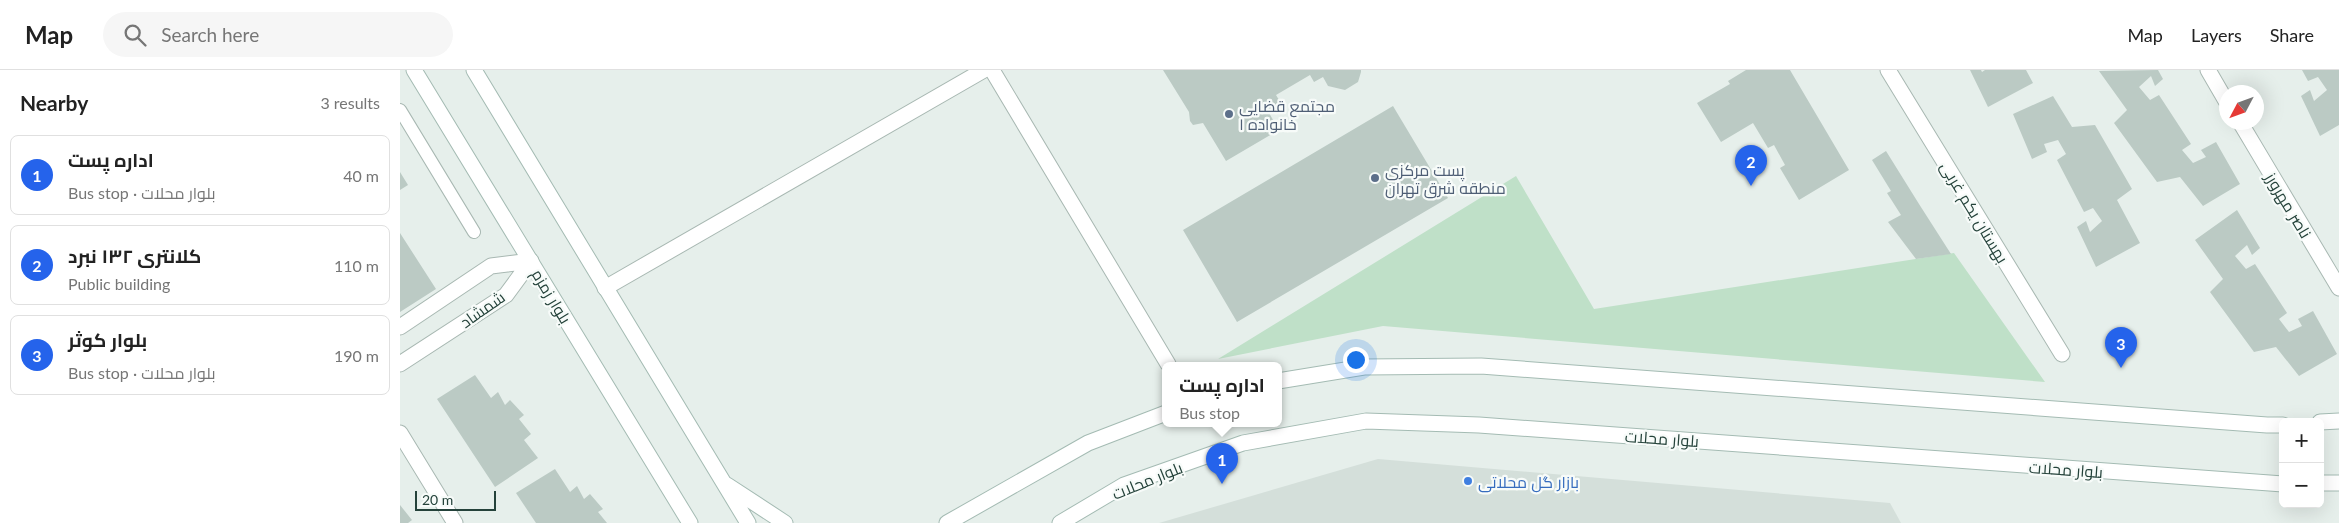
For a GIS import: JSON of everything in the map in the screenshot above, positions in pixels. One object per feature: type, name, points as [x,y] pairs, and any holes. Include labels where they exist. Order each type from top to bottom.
[{"type":"main road","name":"بلوار زمزم","points":[[414,70],[690,523]]},
{"type":"main road","points":[[474,70],[748,523]]},
{"type":"main road","points":[[605,288],[984,70]]},
{"type":"main road","points":[[992,70],[1167,362]]},
{"type":"main road","name":"بهستان یکم غربی","points":[[1888,70],[2062,354]]},
{"type":"main road","points":[[2208,70],[2219,89]]},
{"type":"main road","name":"ناصر مهرورز","points":[[2245,130],[2339,288]]},
{"type":"main road","name":"شمشاد","points":[[400,327],[491,266],[531,261]]},
{"type":"main road","name":"شمشاد","points":[[400,364],[506,294],[531,261]]},
{"type":"main road","points":[[1282,380],[1364,367],[1481,366],[2267,425],[2279,424]]},
{"type":"main road","points":[[936,523],[953,520],[1088,443],[1162,415]]},
{"type":"main road","name":"بلوار محلات","points":[[1060,523],[1124,485],[1243,443],[1366,421],[1479,424],[2279,484]]},
{"type":"main road","points":[[2324,422],[2339,422]]},
{"type":"main road","points":[[400,433],[456,523]]},
{"type":"main road","points":[[722,482],[784,523]]},
{"type":"main road","points":[[2324,483],[2339,483]]},
{"type":"main road","points":[[680,507],[681,523]]},
{"type":"lane","points":[[400,110],[474,232]]},
{"type":"shaded area","name":"بازار گل محلاتی","points":[[1378,459],[1890,503],[1901,523],[1159,523]]},
{"type":"green space","points":[[1516,176],[1594,309],[1954,253],[2045,382],[1383,326],[1218,359]]},
{"type":"building","name":"مجتمع قضایی خانواده ۱","points":[[1163,70],[1361,70],[1361,72],[1358,82],[1345,90],[1328,86],[1323,77],[1314,82],[1310,75],[1276,95],[1282,105],[1269,113],[1279,130],[1226,161],[1203,123],[1193,125],[1190,121],[1189,112]]},
{"type":"building","points":[[1746,70],[1790,70],[1849,170],[1799,200],[1780,168],[1785,165],[1774,145],[1768,148],[1753,123],[1721,142],[1697,103],[1730,84],[1728,81]]},
{"type":"building","points":[[1970,70],[1981,70],[1982,72],[1985,70],[2026,70],[2033,83],[1988,107]]},
{"type":"building","points":[[2158,70],[2163,79],[2155,86],[2151,76],[2139,87],[2150,100],[2159,95],[2191,144],[2182,150],[2193,163],[2206,157],[2201,150],[2216,142],[2240,184],[2203,206],[2180,177],[2157,182],[2114,123],[2127,110],[2099,71]]},
{"type":"building","points":[[2302,70],[2339,70],[2339,125],[2320,136],[2301,96],[2310,90],[2314,101],[2327,90],[2318,77],[2308,81]]},
{"type":"building","points":[[2053,96],[2072,127],[2095,125],[2132,189],[2117,200],[2140,243],[2096,267],[2077,227],[2086,221],[2090,232],[2102,221],[2093,208],[2084,212],[2057,160],[2066,154],[2058,140],[2044,144],[2047,152],[2032,159],[2013,114]]},
{"type":"building","points":[[1393,106],[1448,198],[1237,322],[1183,230]]},
{"type":"building","points":[[1886,151],[1951,254],[1916,259],[1888,222],[1901,215],[1887,193],[1891,191],[1872,160]]},
{"type":"building","points":[[400,172],[408,185],[400,190]]},
{"type":"building","points":[[2237,210],[2260,248],[2252,255],[2247,245],[2235,256],[2246,269],[2255,264],[2287,313],[2279,319],[2289,332],[2302,326],[2298,319],[2313,311],[2337,354],[2299,376],[2276,347],[2254,352],[2210,292],[2223,279],[2195,240]]},
{"type":"building","points":[[400,233],[436,289],[400,312]]},
{"type":"building","points":[[475,375],[491,398],[498,392],[505,405],[510,400],[524,415],[519,419],[531,434],[524,440],[538,458],[495,487],[437,399]]},
{"type":"building","points":[[555,469],[570,492],[577,486],[584,499],[590,494],[603,509],[598,512],[607,523],[536,523],[516,493]]},
{"type":"building","points":[[400,505],[412,520],[408,523],[400,523]]},
{"type":"place","name":"مجتمع قضایی خانواده ۱","points":[[1229,114]]},
{"type":"place","name":"پست مرکزی منطقه شرق تهران","points":[[1375,178]]},
{"type":"place","name":"کلانتری ۱۳۲ نبرد","points":[[1751,186]]},
{"type":"place","name":"بلوار کوثر","points":[[2121,368]]},
{"type":"place","name":"بازار گل محلاتی","points":[[1468,481]]},
{"type":"place","name":"اداره پست","points":[[1222,484]]}]
